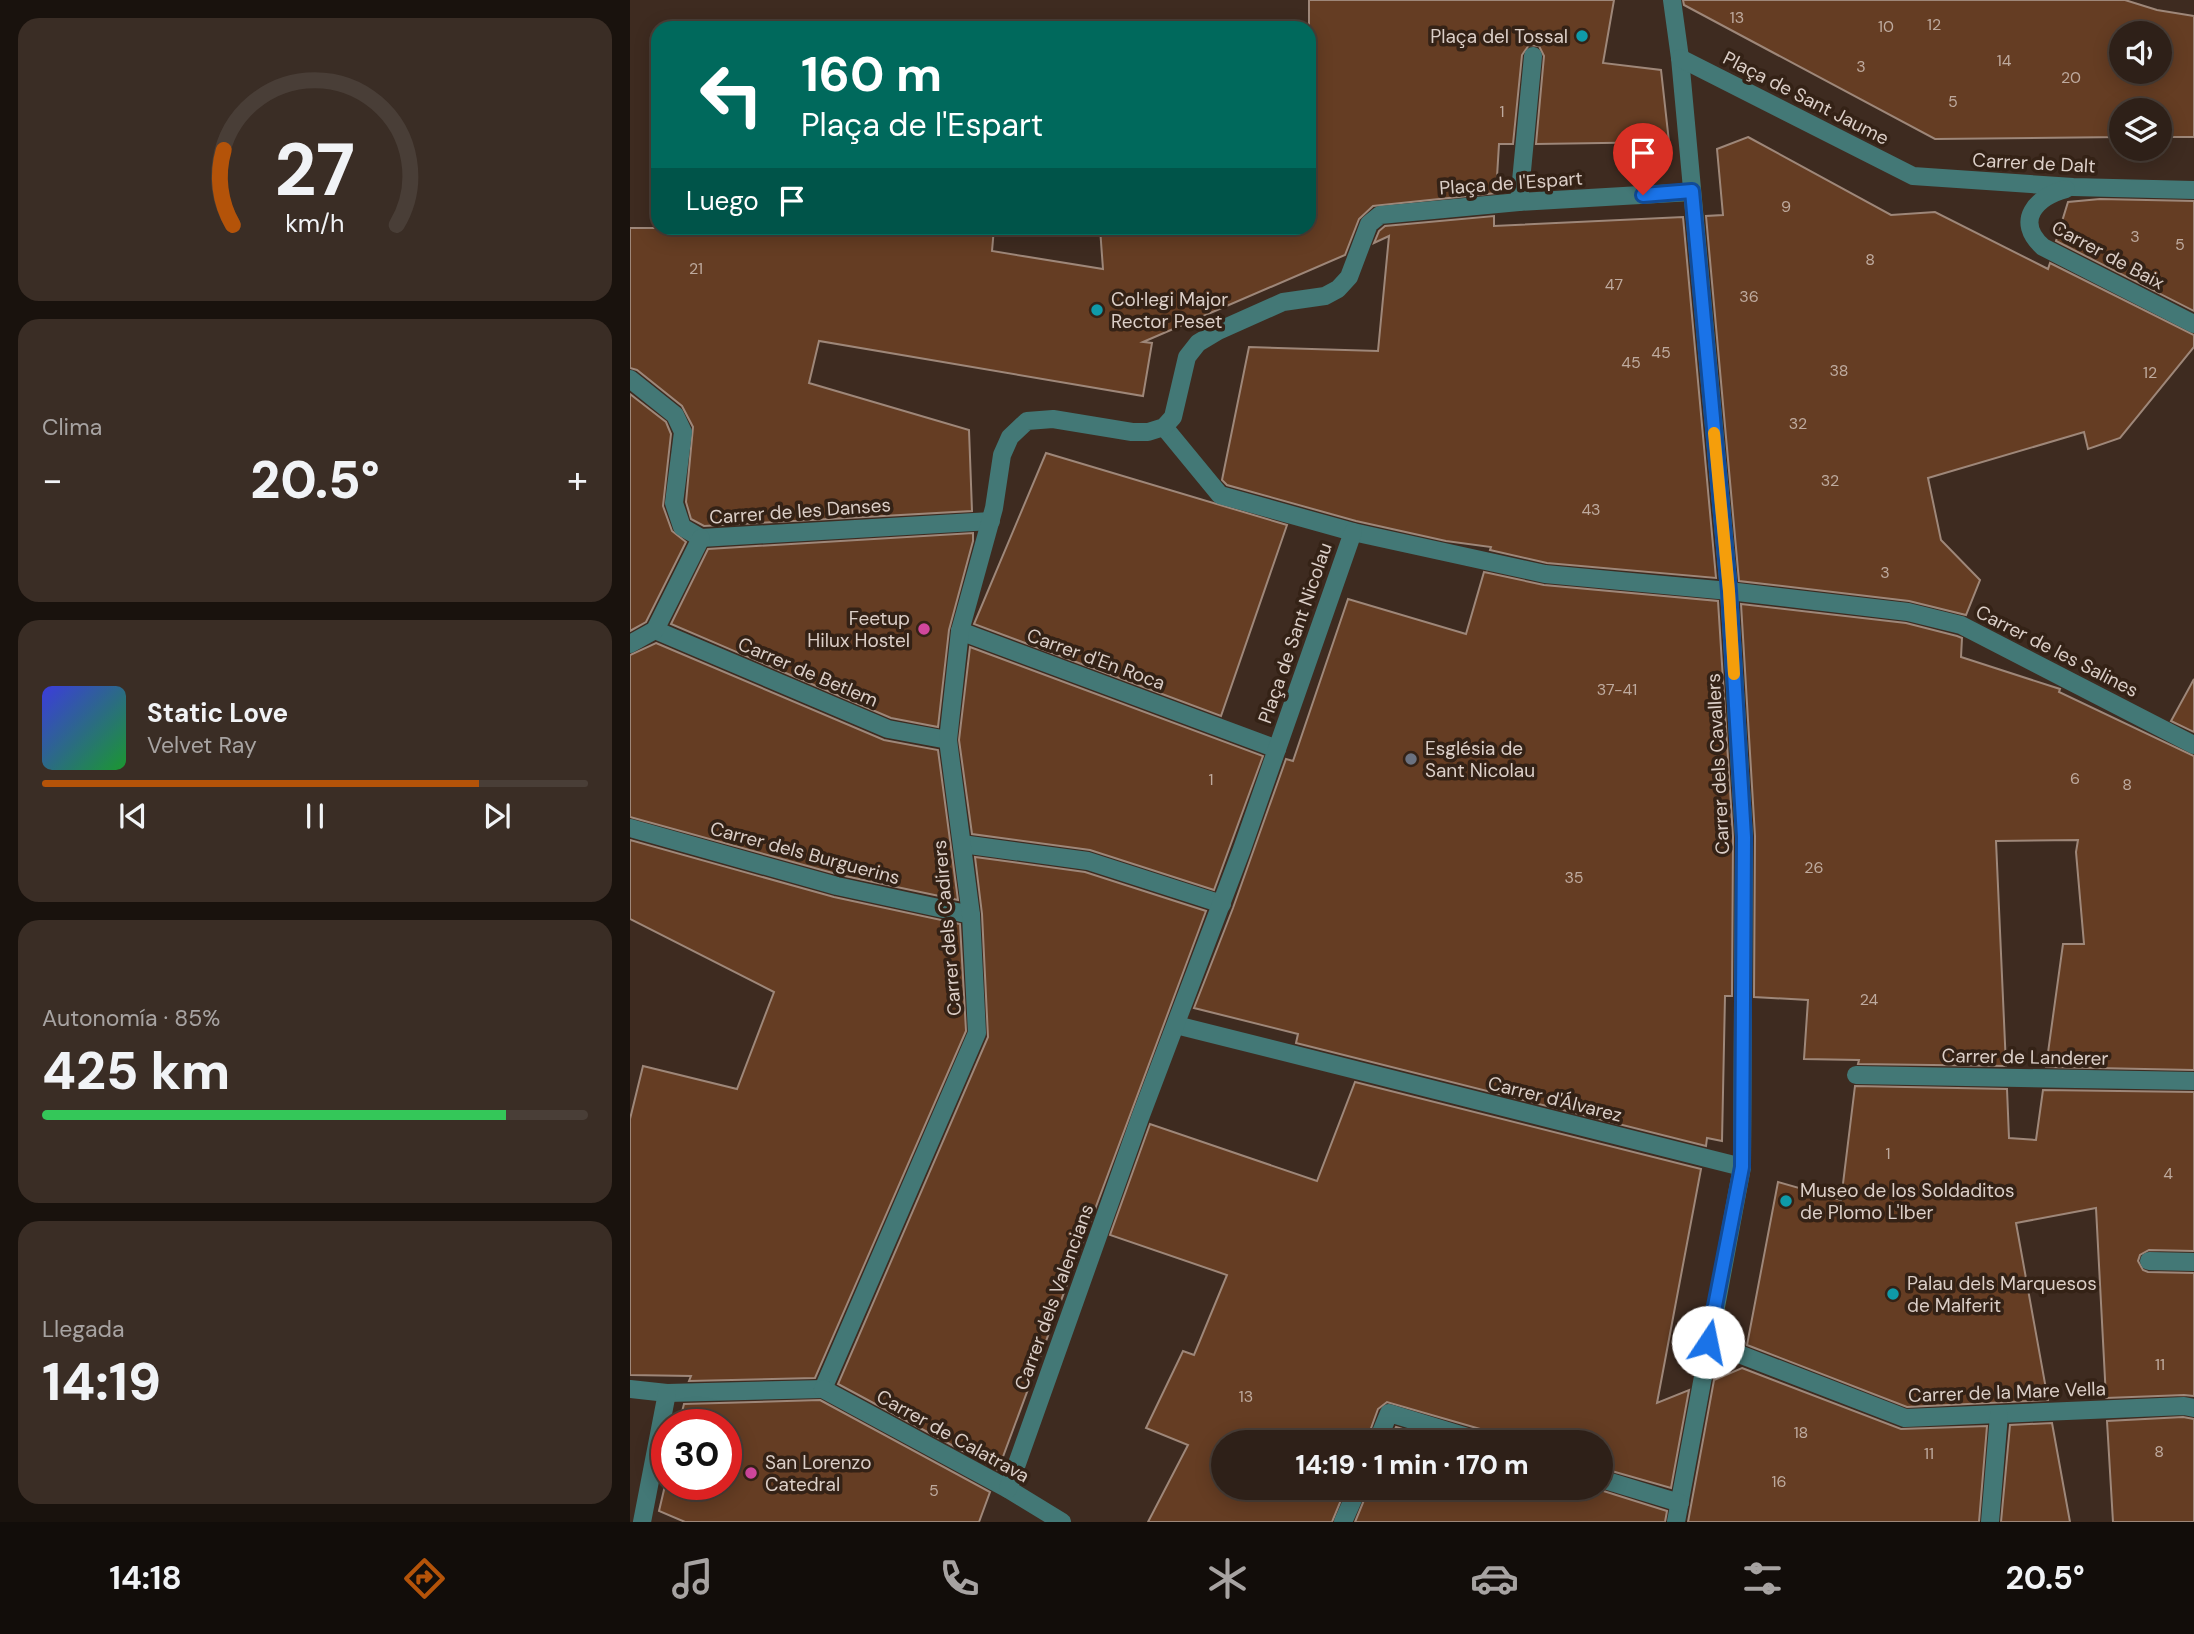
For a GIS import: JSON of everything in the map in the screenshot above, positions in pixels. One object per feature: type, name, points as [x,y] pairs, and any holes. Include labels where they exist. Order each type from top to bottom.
[{"type":"street","name":"Carrer dels Cavallers","points":[[1672,0],[1680,58],[1729,591],[1744,837],[1742,1167],[1676,1522]]},
{"type":"street","points":[[1519,202],[1533,56]]},
{"type":"street","name":"Plaça de Sant Jaume","points":[[1680,58],[1913,176]]},
{"type":"street","name":"Carrer de Dalt","points":[[1913,176],[2073,187],[2194,190]]},
{"type":"street","name":"Carrer de Baix","points":[[2073,187],[2050,194],[2034,208],[2029,223],[2032,237],[2043,247],[2194,324]]},
{"type":"street","name":"Plaça de l'Espart","points":[[1164,427],[1173,417],[1187,357],[1198,343],[1218,331],[1283,302],[1325,296],[1338,289],[1349,277],[1364,235],[1376,218],[1388,214],[1519,202],[1692,191]]},
{"type":"street","points":[[630,379],[675,415],[683,432],[674,503],[682,527],[701,538]]},
{"type":"street","name":"Carrer dels Cadirers","points":[[824,1389],[977,1032],[971,915],[948,740],[960,631],[990,521],[1002,455],[1010,437],[1027,421],[1053,419],[1132,432],[1148,432],[1164,427]]},
{"type":"street","name":"Plaça de Sant Nicolau","points":[[1164,427],[1220,495],[1353,532],[1545,574],[1729,591]]},
{"type":"street","name":"Carrer de les Danses","points":[[655,630],[701,538],[990,521]]},
{"type":"street","name":"Plaça de Sant Nicolau","points":[[1176,1025],[1222,904],[1353,532]]},
{"type":"street","name":"Carrer de les Salines","points":[[1729,591],[1908,612],[1961,625],[2194,745]]},
{"type":"street","points":[[630,644],[655,630]]},
{"type":"street","name":"Carrer de Betlem","points":[[655,630],[888,729],[948,740]]},
{"type":"street","name":"Carrer d'En Roca","points":[[960,631],[1217,727]]},
{"type":"street","name":"Plaça de Sant Nicolau","points":[[1217,727],[1277,749]]},
{"type":"street","name":"Carrer dels Burguerins","points":[[630,828],[837,886],[971,915]]},
{"type":"street","points":[[962,844],[1088,861],[1222,904]]},
{"type":"street","name":"Carrer d'Álvarez","points":[[1176,1025],[1742,1167]]},
{"type":"street","name":"Carrer dels Valencians","points":[[1008,1489],[1140,1118],[1176,1025]]},
{"type":"street","name":"Carrer de Landerer","points":[[1856,1075],[2194,1081]]},
{"type":"street","points":[[2149,1261],[2194,1262]]},
{"type":"street","name":"Carrer de la Mare Vella","points":[[1708,1342],[1905,1418],[2183,1406],[2194,1408]]},
{"type":"street","points":[[630,1389],[667,1393],[824,1389]]},
{"type":"street","name":"Carrer de Calatrava","points":[[824,1389],[1008,1489],[1062,1522]]},
{"type":"street","points":[[630,1520],[640,1522],[667,1393]]},
{"type":"street","points":[[1382,1430],[1389,1413],[1445,1430]]},
{"type":"street","points":[[1990,1522],[1999,1415]]},
{"type":"street","points":[[1613,1483],[1680,1503]]},
{"type":"street","points":[[1343,1522],[1353,1500]]},
{"type":"building","points":[[1309,0],[1614,0],[1603,63],[1661,70],[1669,142],[1536,144],[1544,56],[1539,46],[1529,45],[1522,55],[1513,144],[1499,144],[1496,193],[1373,206],[1359,219],[1345,255],[1143,342],[1152,343],[1143,396],[819,341],[809,383],[969,430],[972,511],[704,526],[691,519],[686,502],[693,427],[682,406],[637,370],[630,368],[630,228],[651,228],[651,235],[993,235],[992,251],[1103,269],[1101,235],[1316,235],[1316,21],[1309,21]]},
{"type":"building","points":[[1683,0],[2125,0],[2157,10],[2194,16],[2194,137],[2172,137],[2172,98],[2109,98],[2109,137],[1935,139],[1684,5]]},
{"type":"building","points":[[1748,137],[1891,215],[1935,212],[2048,269],[2050,263],[2194,335],[2194,347],[2120,438],[2088,449],[2084,432],[1928,478],[1941,540],[1980,580],[1966,615],[1909,601],[1739,581],[1706,216],[1723,215],[1717,149]]},
{"type":"building","points":[[2100,199],[2194,201],[2194,311],[2056,241],[2068,202]]},
{"type":"building","points":[[1494,216],[1494,226],[1683,217],[1716,578],[1547,563],[1490,550],[1491,547],[1446,541],[1356,521],[1227,485],[1222,480],[1249,347],[1378,351],[1389,236],[1374,243],[1379,231],[1385,226]]},
{"type":"building","points":[[630,394],[666,422],[671,434],[663,506],[672,531],[686,542],[646,622],[630,631]]},
{"type":"building","points":[[1046,453],[1287,525],[1221,716],[974,624]]},
{"type":"building","points":[[973,533],[949,630],[938,727],[891,718],[671,624],[708,549]]},
{"type":"building","points":[[1484,572],[1544,585],[1718,601],[1733,837],[1732,996],[1725,996],[1722,1141],[1707,1138],[1706,1146],[1296,1043],[1298,1034],[1194,1008],[1286,759],[1293,761],[1348,599],[1466,634]]},
{"type":"building","points":[[1741,604],[1906,623],[1957,636],[1962,638],[1961,657],[2060,689],[2059,692],[2194,756],[2194,1070],[2046,1067],[2063,944],[2084,944],[2076,852],[2078,840],[1996,841],[2006,1066],[1858,1064],[1859,1060],[1804,1059],[1808,1000],[1754,997],[1755,836]]},
{"type":"building","points":[[656,643],[884,740],[938,750],[958,900],[840,875],[630,817],[630,655]]},
{"type":"building","points":[[970,647],[1263,756],[1214,890],[1090,850],[972,834],[959,740]]},
{"type":"building","points":[[2194,679],[2194,732],[2171,721]]},
{"type":"building","points":[[630,840],[834,897],[960,924],[966,1031],[815,1378],[689,1381],[691,1376],[630,1375],[630,1119],[643,1066],[737,1089],[774,992],[630,919]]},
{"type":"building","points":[[975,857],[1085,872],[1206,911],[998,1470],[838,1384],[988,1037],[982,914]]},
{"type":"building","points":[[1355,1082],[1701,1169],[1657,1403],[1689,1390],[1671,1488],[1613,1471],[1613,1430],[1484,1430],[1387,1402],[1378,1409],[1370,1430],[1211,1430],[1211,1500],[1341,1500],[1332,1522],[1148,1522],[1188,1445],[1146,1428],[1183,1351],[1194,1355],[1227,1275],[1110,1235],[1150,1124],[1317,1181]]},
{"type":"building","points":[[1855,1086],[2007,1089],[2009,1138],[2036,1140],[2043,1090],[2194,1092],[2194,1251],[2149,1250],[2140,1255],[2138,1261],[2143,1270],[2148,1272],[2194,1273],[2194,1396],[2106,1398],[2096,1208],[2016,1223],[2048,1400],[1907,1407],[1747,1345],[1778,1182],[1841,1200]]},
{"type":"building","points":[[1742,1368],[1901,1429],[1987,1426],[1979,1522],[1688,1522],[1714,1380]]},
{"type":"building","points":[[820,1400],[990,1492],[979,1522],[685,1522],[659,1511],[662,1500],[742,1500],[742,1409],[683,1409],[684,1404]]},
{"type":"building","points":[[2183,1417],[2194,1419],[2194,1522],[2113,1522],[2107,1421]]},
{"type":"building","points":[[2052,1423],[2070,1522],[2001,1522],[2010,1425]]},
{"type":"building","points":[[1613,1494],[1667,1511],[1665,1522],[1355,1522],[1364,1500],[1613,1500]]},
{"type":"slow traffic","points":[[1714,433],[1734,674]]},
{"type":"place","name":"Plaça del Tossal","points":[[1582,36]]},
{"type":"place","name":"Col·legi Major Rector Peset","points":[[1097,310]]},
{"type":"place","name":"Feetup Hilux Hostel","points":[[924,629]]},
{"type":"place","name":"Església de Sant Nicolau","points":[[1411,759]]},
{"type":"place","name":"Museo de los Soldaditos de Plomo L'Iber","points":[[1786,1201]]},
{"type":"place","name":"Palau dels Marquesos de Malferit","points":[[1893,1294]]},
{"type":"place","name":"San Lorenzo Catedral","points":[[751,1473]]},
{"type":"route","points":[[1643,195],[1692,191],[1729,591],[1744,837],[1742,1167],[1708,1342]]}]
